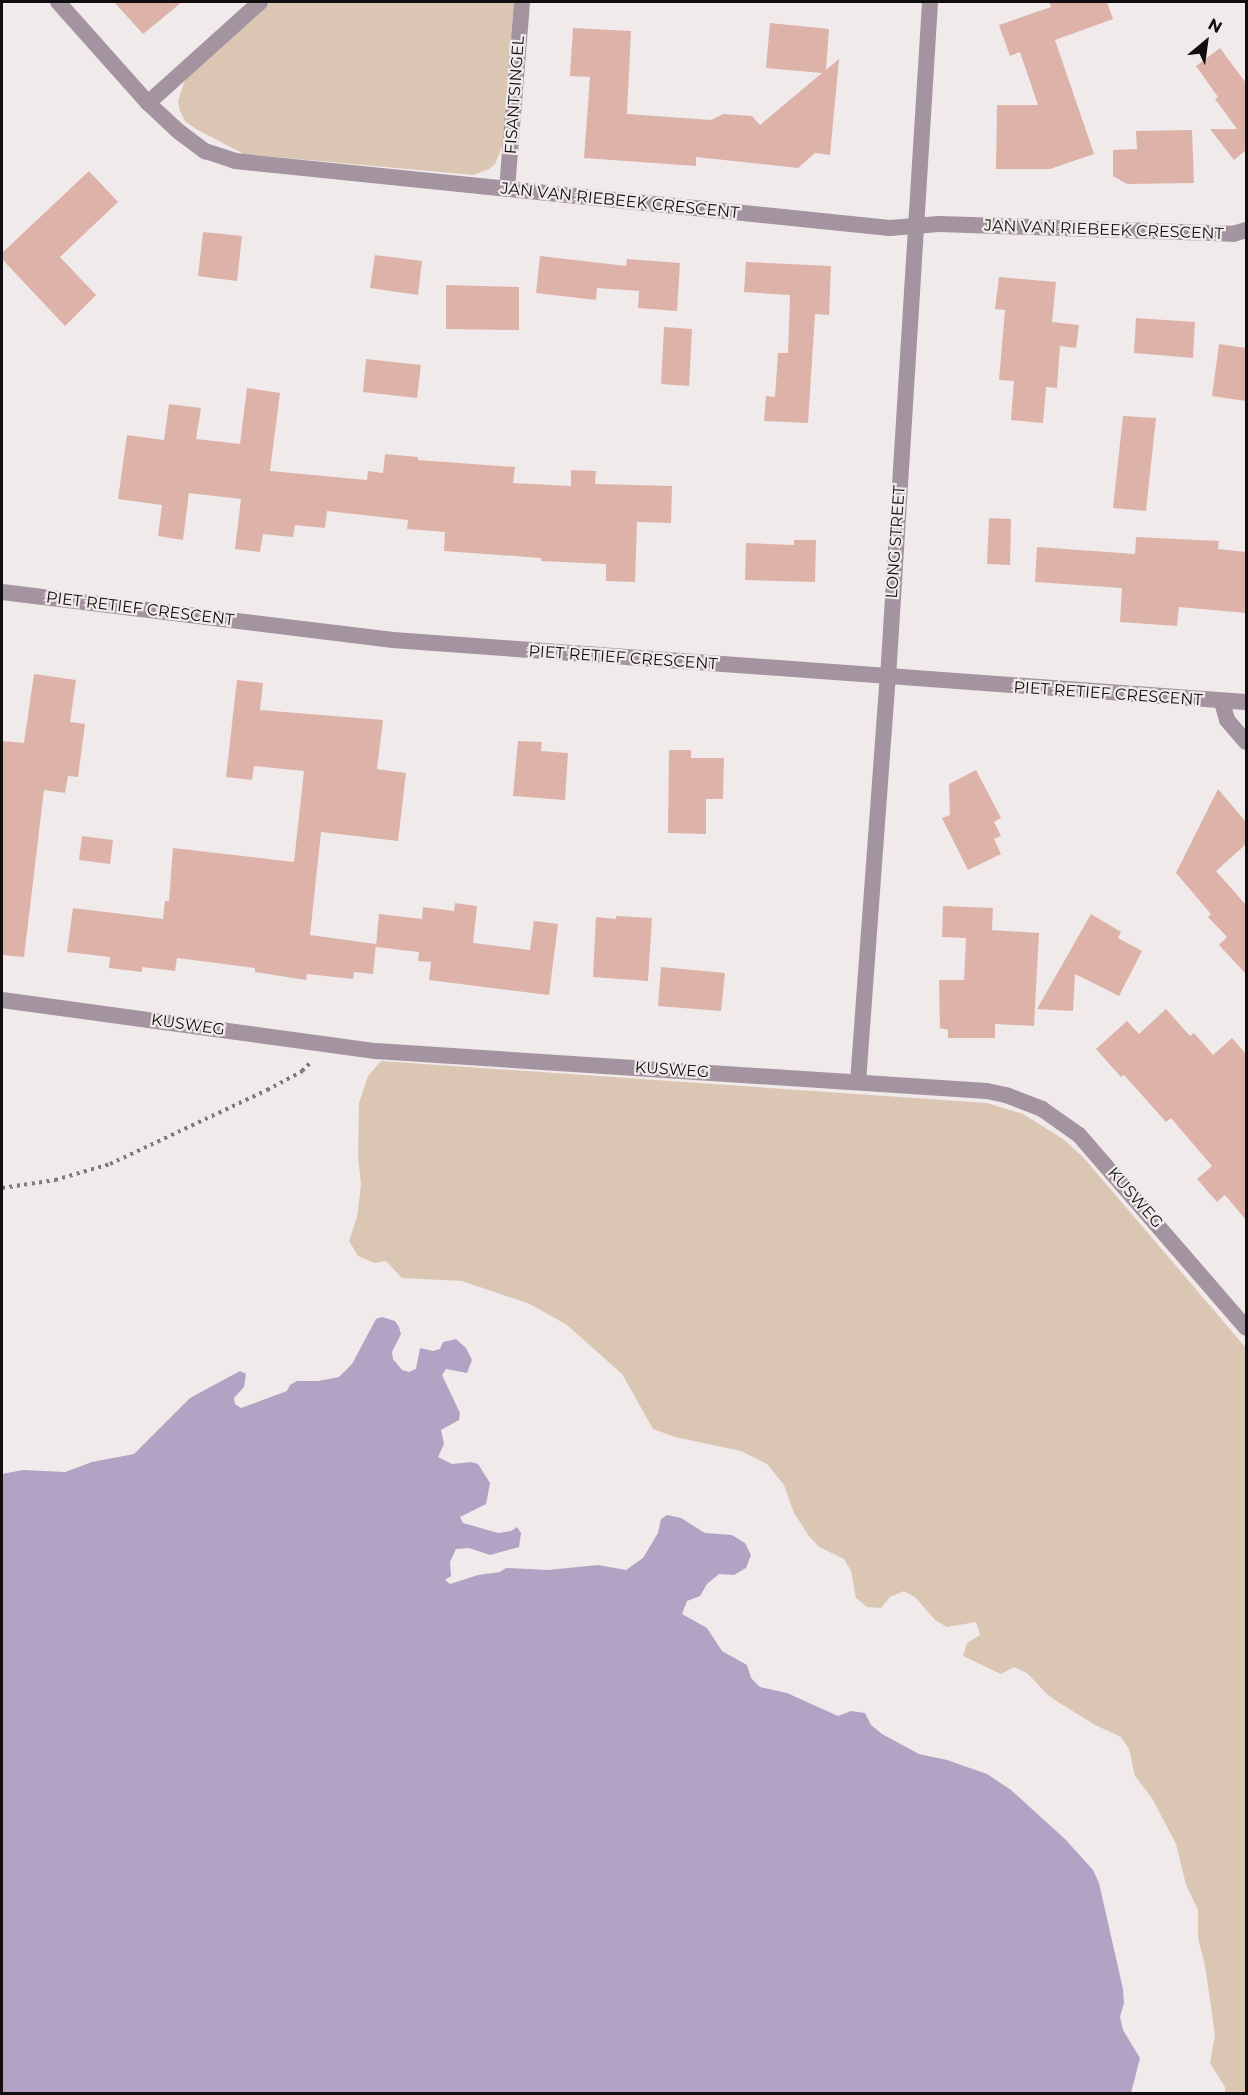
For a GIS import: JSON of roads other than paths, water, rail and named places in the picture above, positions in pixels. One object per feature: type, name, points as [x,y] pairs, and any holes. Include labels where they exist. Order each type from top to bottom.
[{"type":"street","name":"JAN VAN RIEBEEK CRESCENT","points":[[58,2],[148,103],[190,142],[205,151],[235,161],[878,227],[939,224],[1233,234],[1246,230]]},
{"type":"street","points":[[148,103],[260,2]]},
{"type":"street","name":"FISANTSINGEL","points":[[507,189],[522,2]]},
{"type":"street","name":"LONG STREET","points":[[858,1082],[888,678],[930,2]]},
{"type":"street","name":"PIET RETIEF CRESCENT","points":[[2,592],[393,640],[888,678],[1246,702]]},
{"type":"street","points":[[1222,702],[1227,720],[1246,742]]},
{"type":"street","name":"KUSWEG","points":[[2,1000],[376,1051],[987,1091],[1024,1101],[1062,1121],[1095,1152],[1246,1328]]}]
